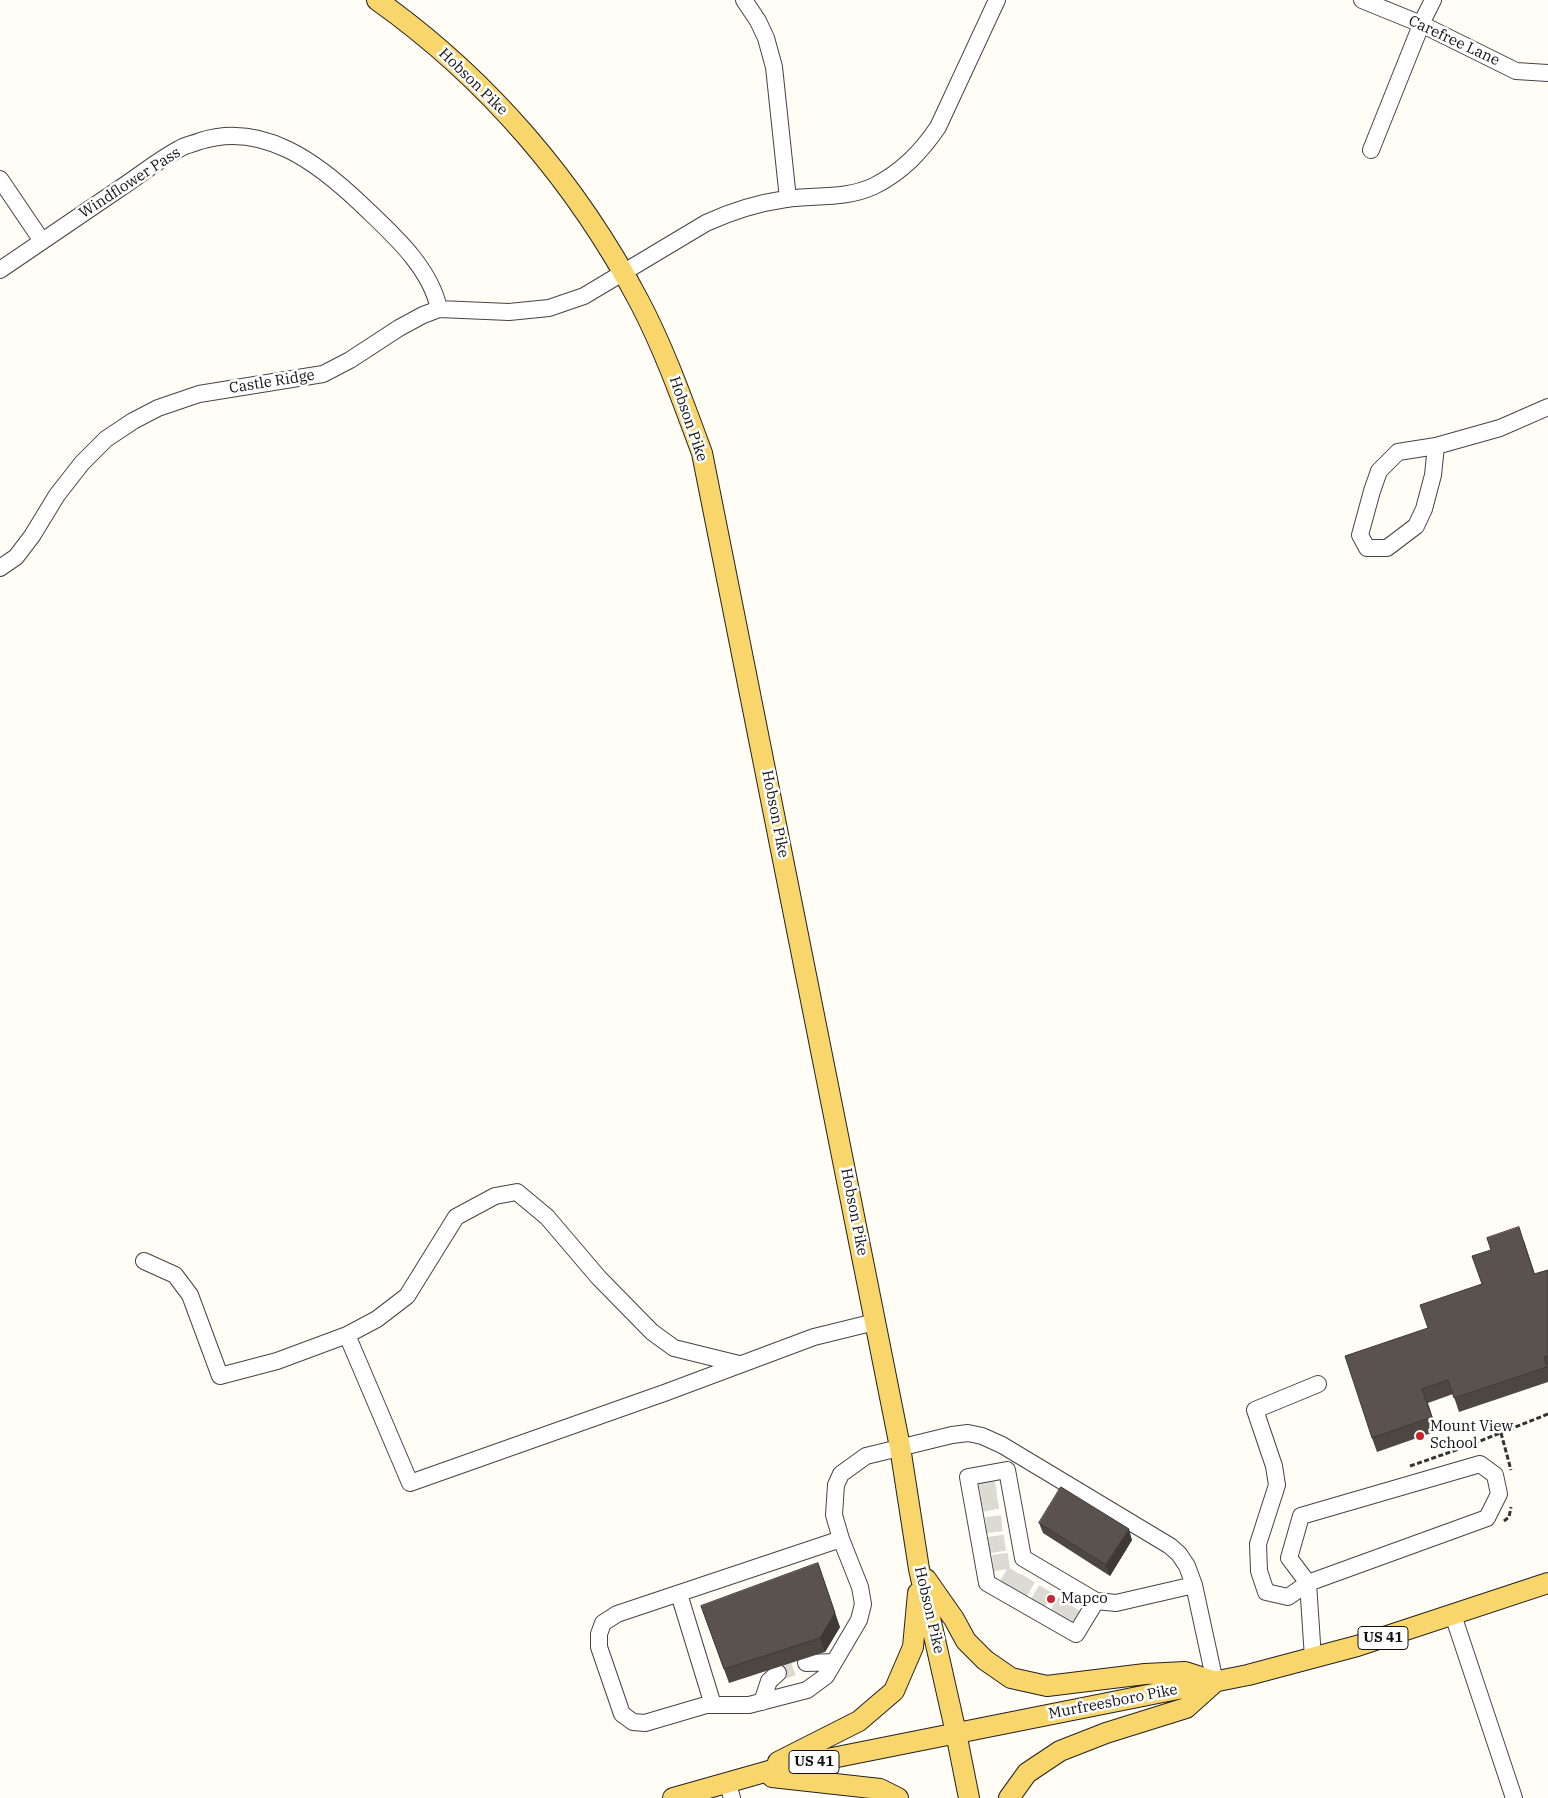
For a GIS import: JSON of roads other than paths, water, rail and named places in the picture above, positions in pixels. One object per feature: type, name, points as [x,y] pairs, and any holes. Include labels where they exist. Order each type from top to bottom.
[{"type":"main road","name":"Hobson Pike","points":[[377,0],[411,24],[472,77],[528,137],[568,187],[604,240],[640,304],[670,367],[702,453],[900,1447],[919,1569],[969,1798]]},
{"type":"main road","points":[[919,1569],[954,1619],[966,1641],[984,1660],[1011,1678],[1047,1686],[1145,1674],[1185,1672],[1215,1682],[1186,1708],[1106,1733],[1060,1751],[1027,1773],[1009,1798]]},
{"type":"main road","points":[[752,1776],[859,1721],[894,1691],[913,1648],[918,1603],[919,1569]]},
{"type":"main road","name":"Murfreesboro Pike","points":[[673,1798],[730,1790],[752,1776],[1248,1675],[1357,1646],[1548,1583]]},
{"type":"main road","points":[[752,1776],[880,1789],[898,1798]]},
{"type":"street","name":"Castle Ridge","points":[[0,568],[16,557],[32,536],[57,495],[82,463],[106,439],[133,421],[158,408],[199,394],[323,374],[350,360],[399,328],[424,314],[439,309],[509,312],[549,308],[584,296],[706,223],[727,213],[758,204],[788,199],[843,195],[872,187],[911,161],[927,144],[938,127],[997,0]]},
{"type":"street","name":"Carefree Lane","points":[[1362,0],[1421,24],[1516,71],[1548,73]]},
{"type":"street","points":[[1371,150],[1432,0]]},
{"type":"street","points":[[748,1],[766,38],[774,68],[788,199]]},
{"type":"street","name":"Windflower Pass","points":[[0,270],[180,148],[216,136],[246,136],[262,139],[308,160],[346,189],[387,229],[414,260],[436,294],[439,309]]},
{"type":"street","points":[[0,179],[42,241]]},
{"type":"street","points":[[1436,446],[1433,475],[1424,509],[1416,526],[1386,548],[1367,548],[1360,535],[1372,491],[1379,470],[1398,452],[1436,446],[1500,428],[1548,407]]},
{"type":"street","points":[[144,1261],[175,1275],[190,1295],[220,1376],[277,1361],[347,1335],[377,1319],[407,1296],[456,1217],[495,1196],[517,1192],[547,1217],[599,1278],[652,1332],[674,1348],[739,1364]]},
{"type":"street","points":[[347,1335],[410,1483],[667,1392],[814,1337],[875,1322]]},
{"type":"street","points":[[1313,1658],[1308,1583],[1288,1558],[1301,1516],[1480,1464],[1495,1475],[1499,1494],[1486,1518],[1308,1583],[1288,1597],[1266,1592],[1259,1571],[1258,1544],[1277,1485],[1274,1466],[1255,1410],[1318,1384]]},
{"type":"street","points":[[841,1539],[616,1614],[603,1623],[599,1634],[599,1648],[622,1714],[633,1722],[645,1723],[713,1705],[749,1705],[807,1690],[826,1676],[859,1620],[862,1604],[860,1587],[841,1539],[834,1515],[836,1485],[841,1474],[866,1456],[935,1438],[968,1434],[982,1436],[1002,1445],[1170,1546],[1180,1554],[1188,1566],[1194,1585],[1215,1682]]},
{"type":"street","points":[[1002,1445],[1010,1522],[1024,1565],[1081,1597],[1116,1603],[1194,1585]]},
{"type":"street","points":[[1006,1488],[968,1477],[977,1497],[988,1564],[987,1583],[1012,1592],[1062,1622],[1076,1634],[1081,1597]]},
{"type":"street","points":[[679,1594],[713,1705]]},
{"type":"street","points":[[1452,1614],[1514,1798]]},
{"type":"street","points":[[806,1663],[834,1662]]},
{"type":"street","points":[[762,1702],[769,1681],[778,1673]]},
{"type":"tunnel","points":[[980,1490],[1000,1486]]},
{"type":"tunnel","points":[[982,1504],[1001,1500]]},
{"type":"tunnel","points":[[986,1525],[1004,1523]]},
{"type":"tunnel","points":[[989,1545],[1010,1542]]},
{"type":"tunnel","points":[[993,1563],[1014,1560]]},
{"type":"tunnel","points":[[1007,1585],[1018,1566]]},
{"type":"tunnel","points":[[1020,1592],[1031,1573]]},
{"type":"tunnel","points":[[1038,1603],[1049,1584]]},
{"type":"tunnel","points":[[1057,1615],[1068,1596]]},
{"type":"tunnel","points":[[1069,1623],[1081,1604]]},
{"type":"tunnel","points":[[778,1673],[806,1663]]},
{"type":"place","name":"Mount View School","points":[[1420,1436]]},
{"type":"place","name":"Mapco","points":[[1051,1599]]}]
